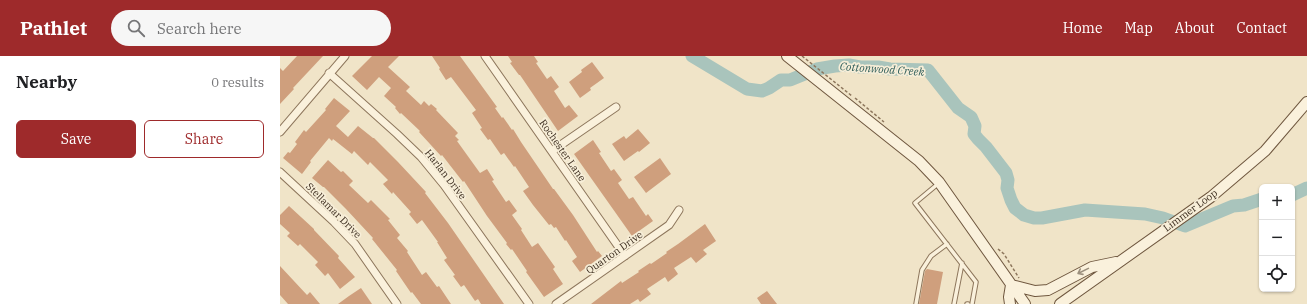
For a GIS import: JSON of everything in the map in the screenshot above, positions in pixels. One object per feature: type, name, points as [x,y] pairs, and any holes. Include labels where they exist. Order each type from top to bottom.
[{"type":"street","points":[[280,132],[345,56]]},
{"type":"street","name":"Rochester Lane","points":[[485,56],[625,256]]},
{"type":"street","points":[[795,58],[912,155],[939,182],[1025,304]]},
{"type":"street","name":"Harlan Drive","points":[[329,74],[421,157],[444,185],[529,304]]},
{"type":"street","name":"Limmer Loop","points":[[1060,304],[1211,197],[1266,151],[1307,102]]},
{"type":"street","points":[[552,151],[616,107]]},
{"type":"street","name":"Stellamar Drive","points":[[280,172],[334,222],[355,244],[397,304]]},
{"type":"street","name":"Quarton Drive","points":[[556,304],[669,225],[679,210]]},
{"type":"street","points":[[1011,285],[1035,291],[1048,290],[1092,267],[1120,261]]},
{"type":"street","points":[[1073,304],[1090,283]]},
{"type":"street","points":[[1010,304],[1009,297],[1011,285]]},
{"type":"lane","points":[[939,182],[915,203],[976,282],[972,304]]},
{"type":"lane","points":[[916,304],[922,270],[931,256],[947,244]]},
{"type":"lane","points":[[960,303],[954,303],[962,263]]},
{"type":"lane","points":[[956,291],[963,292]]},
{"type":"lane","points":[[969,293],[974,294]]},
{"type":"path","points":[[795,58],[848,92]]},
{"type":"building","points":[[297,56],[323,56],[280,104],[280,68],[283,71]]},
{"type":"building","points":[[372,56],[399,56],[388,67],[410,87],[406,91],[421,105],[424,101],[429,106],[431,104],[458,133],[455,136],[459,140],[457,141],[480,173],[487,169],[494,180],[492,181],[506,202],[509,200],[517,211],[512,215],[532,247],[538,243],[555,267],[553,269],[563,284],[544,297],[464,181],[463,182],[442,155],[441,156],[419,132],[420,131],[401,113],[400,114],[395,108],[396,107],[384,96],[391,88],[379,77],[367,90],[352,76]]},
{"type":"building","points":[[432,56],[460,56],[497,107],[495,108],[502,118],[503,117],[512,130],[513,129],[597,252],[598,251],[602,256],[580,272],[572,261],[577,257],[566,240],[565,241],[556,227],[554,228],[551,224],[549,225],[533,205],[523,191],[529,187],[515,166],[514,167],[504,153],[501,155],[490,139],[488,140],[480,129],[482,128],[472,113],[476,110],[451,77],[446,80]]},
{"type":"building","points":[[508,56],[534,56],[538,62],[536,63],[547,79],[551,76],[559,87],[554,91],[565,108],[569,105],[578,116],[558,131],[520,75],[510,63],[512,62]]},
{"type":"building","points":[[592,62],[604,78],[590,88],[591,90],[580,98],[569,82]]},
{"type":"building","points":[[334,98],[350,111],[336,126],[348,137],[358,126],[374,138],[398,162],[426,192],[425,193],[448,223],[504,304],[481,304],[478,299],[475,301],[464,285],[461,287],[453,276],[455,275],[444,260],[447,258],[438,242],[422,220],[417,224],[409,214],[411,212],[393,192],[392,194],[383,184],[388,180],[370,162],[368,165],[354,151],[352,154],[333,139],[332,141],[329,138],[310,161],[311,162],[302,174],[283,158],[288,152],[290,153],[297,144],[295,142],[304,130],[306,132],[326,110],[325,109]]},
{"type":"building","points":[[638,129],[650,143],[624,161],[612,144],[624,136],[626,139]]},
{"type":"building","points":[[593,140],[601,152],[599,153],[611,171],[614,169],[622,180],[618,183],[629,199],[633,197],[646,216],[648,214],[653,221],[632,236],[574,154]]},
{"type":"building","points":[[660,158],[671,174],[646,193],[634,177]]},
{"type":"building","points":[[328,160],[341,172],[343,171],[353,181],[349,185],[368,203],[371,200],[390,219],[388,220],[400,235],[397,238],[408,251],[407,252],[422,275],[426,272],[437,287],[439,286],[451,304],[421,304],[412,292],[411,293],[396,271],[397,270],[372,239],[373,238],[324,187],[312,178]]},
{"type":"building","points":[[289,206],[314,229],[339,256],[338,258],[355,277],[340,289],[328,273],[325,276],[315,265],[318,262],[300,244],[298,246],[287,236],[290,233],[280,224],[280,215]]},
{"type":"building","points":[[705,224],[716,241],[703,250],[707,254],[696,263],[691,257],[674,268],[678,274],[668,282],[665,277],[647,289],[651,294],[640,302],[638,299],[630,304],[591,304],[621,281],[622,283],[667,253],[666,252]]},
{"type":"building","points":[[280,266],[307,295],[310,292],[320,304],[288,304],[280,295]]},
{"type":"building","points":[[927,269],[943,272],[937,304],[919,304],[925,271]]},
{"type":"building","points":[[361,288],[372,304],[338,304],[349,296]]},
{"type":"building","points":[[767,291],[777,304],[761,304],[757,298]]},
{"type":"waterway","name":"Cottonwood Creek","points":[[692,56],[747,89],[762,91],[781,80],[790,80],[817,69],[835,66],[849,65],[890,69],[928,70],[958,108],[971,117],[975,126],[974,134],[1006,173],[1008,180],[1007,188],[1015,208],[1024,215],[1034,218],[1042,218],[1085,210],[1145,214],[1163,218],[1185,226],[1233,206],[1244,205],[1259,200]]},
{"type":"waterway","name":"Cottonwood Creek","points":[[1295,194],[1307,188]]}]
